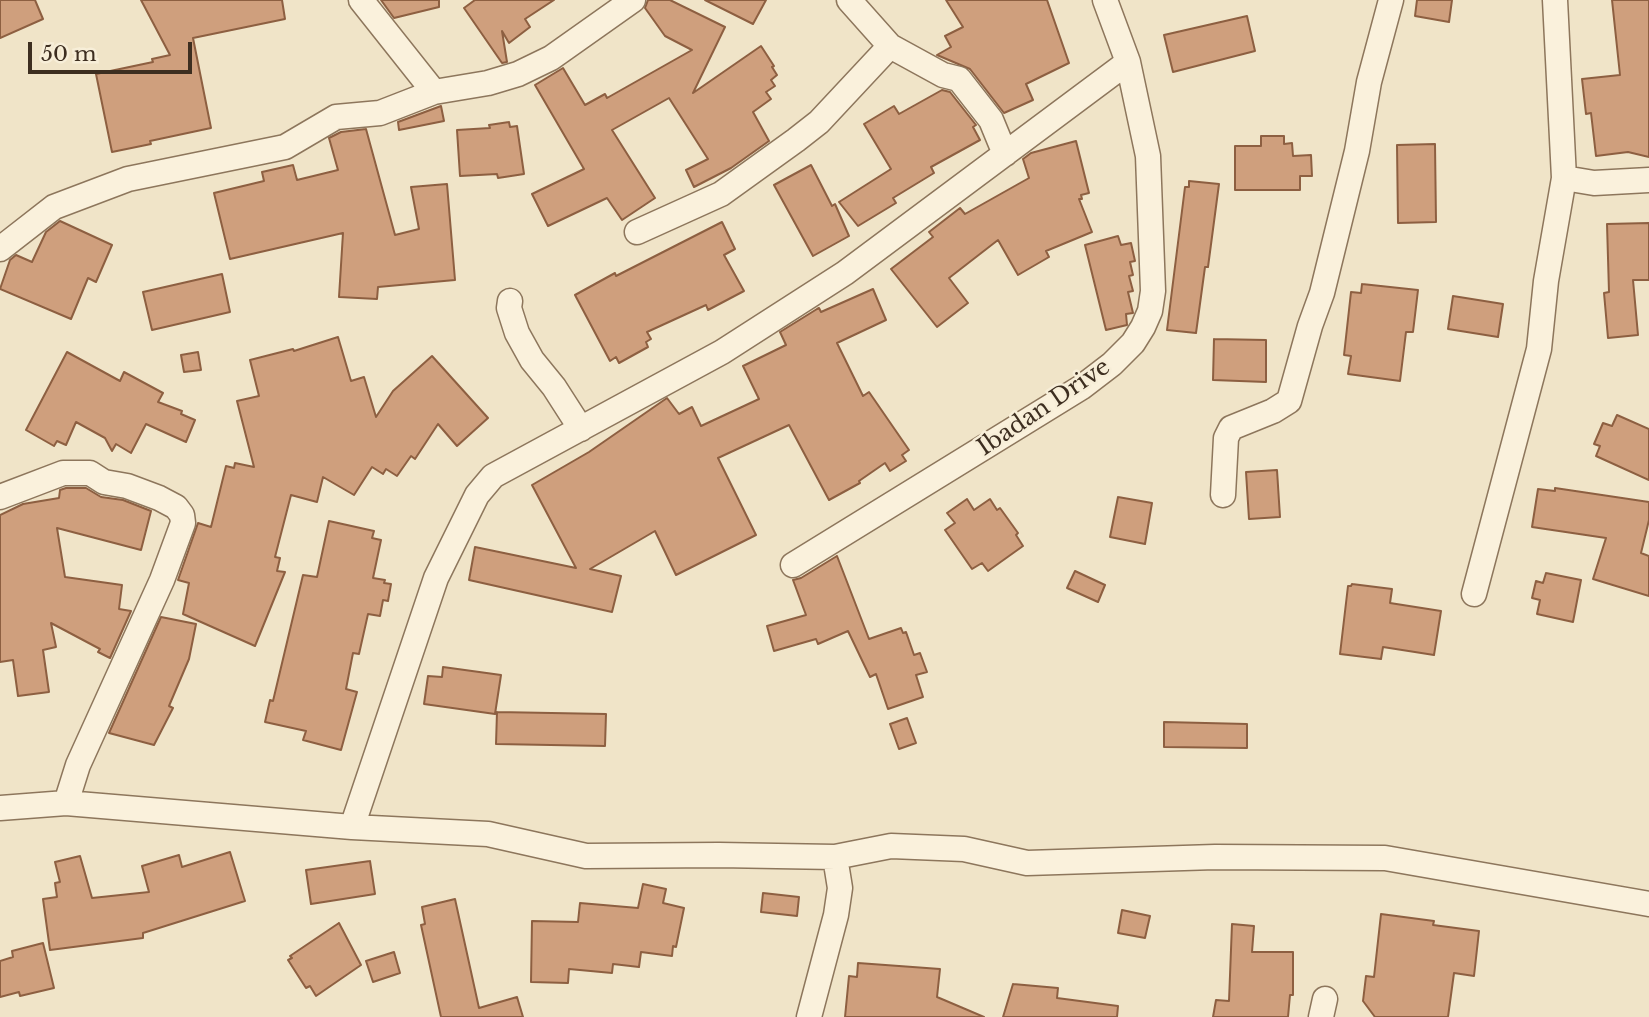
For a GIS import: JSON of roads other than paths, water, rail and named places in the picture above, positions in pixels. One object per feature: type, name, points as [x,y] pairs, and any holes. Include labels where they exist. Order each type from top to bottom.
[{"type":"street","points":[[361,0],[434,92]]},
{"type":"street","points":[[0,249],[54,208],[128,179],[285,147],[336,117],[380,113],[434,92],[488,83],[518,74],[551,58],[634,0]]},
{"type":"street","points":[[849,0],[890,46],[943,75],[959,79],[991,120],[1005,154]]},
{"type":"street","name":"Ibadan Drive","points":[[793,565],[1082,387],[1112,364],[1133,343],[1150,311],[1153,291],[1148,156],[1128,62],[1105,0]]},
{"type":"street","points":[[1223,495],[1226,438],[1231,428],[1273,411],[1289,401],[1322,293],[1357,151],[1369,82],[1391,0]]},
{"type":"street","points":[[1474,594],[1539,349],[1546,281],[1564,178],[1555,0]]},
{"type":"street","points":[[636,232],[721,194],[796,140],[818,122],[890,46]]},
{"type":"street","points":[[352,827],[436,578],[477,495],[493,476],[722,352],[845,273],[1128,62]]},
{"type":"street","points":[[1564,178],[1594,183],[1649,180]]},
{"type":"street","points":[[510,301],[509,308],[517,332],[532,360],[554,387],[581,429]]},
{"type":"street","points":[[0,498],[63,473],[90,473],[104,482],[127,486],[159,498],[176,507],[182,515],[182,530],[162,580],[94,727],[66,803]]},
{"type":"street","points":[[0,808],[66,803],[352,827],[488,834],[586,856],[835,857],[891,846],[964,849],[1027,863],[1202,857],[1385,858],[1649,904]]},
{"type":"street","points":[[809,1017],[836,915],[840,888],[835,857]]}]
